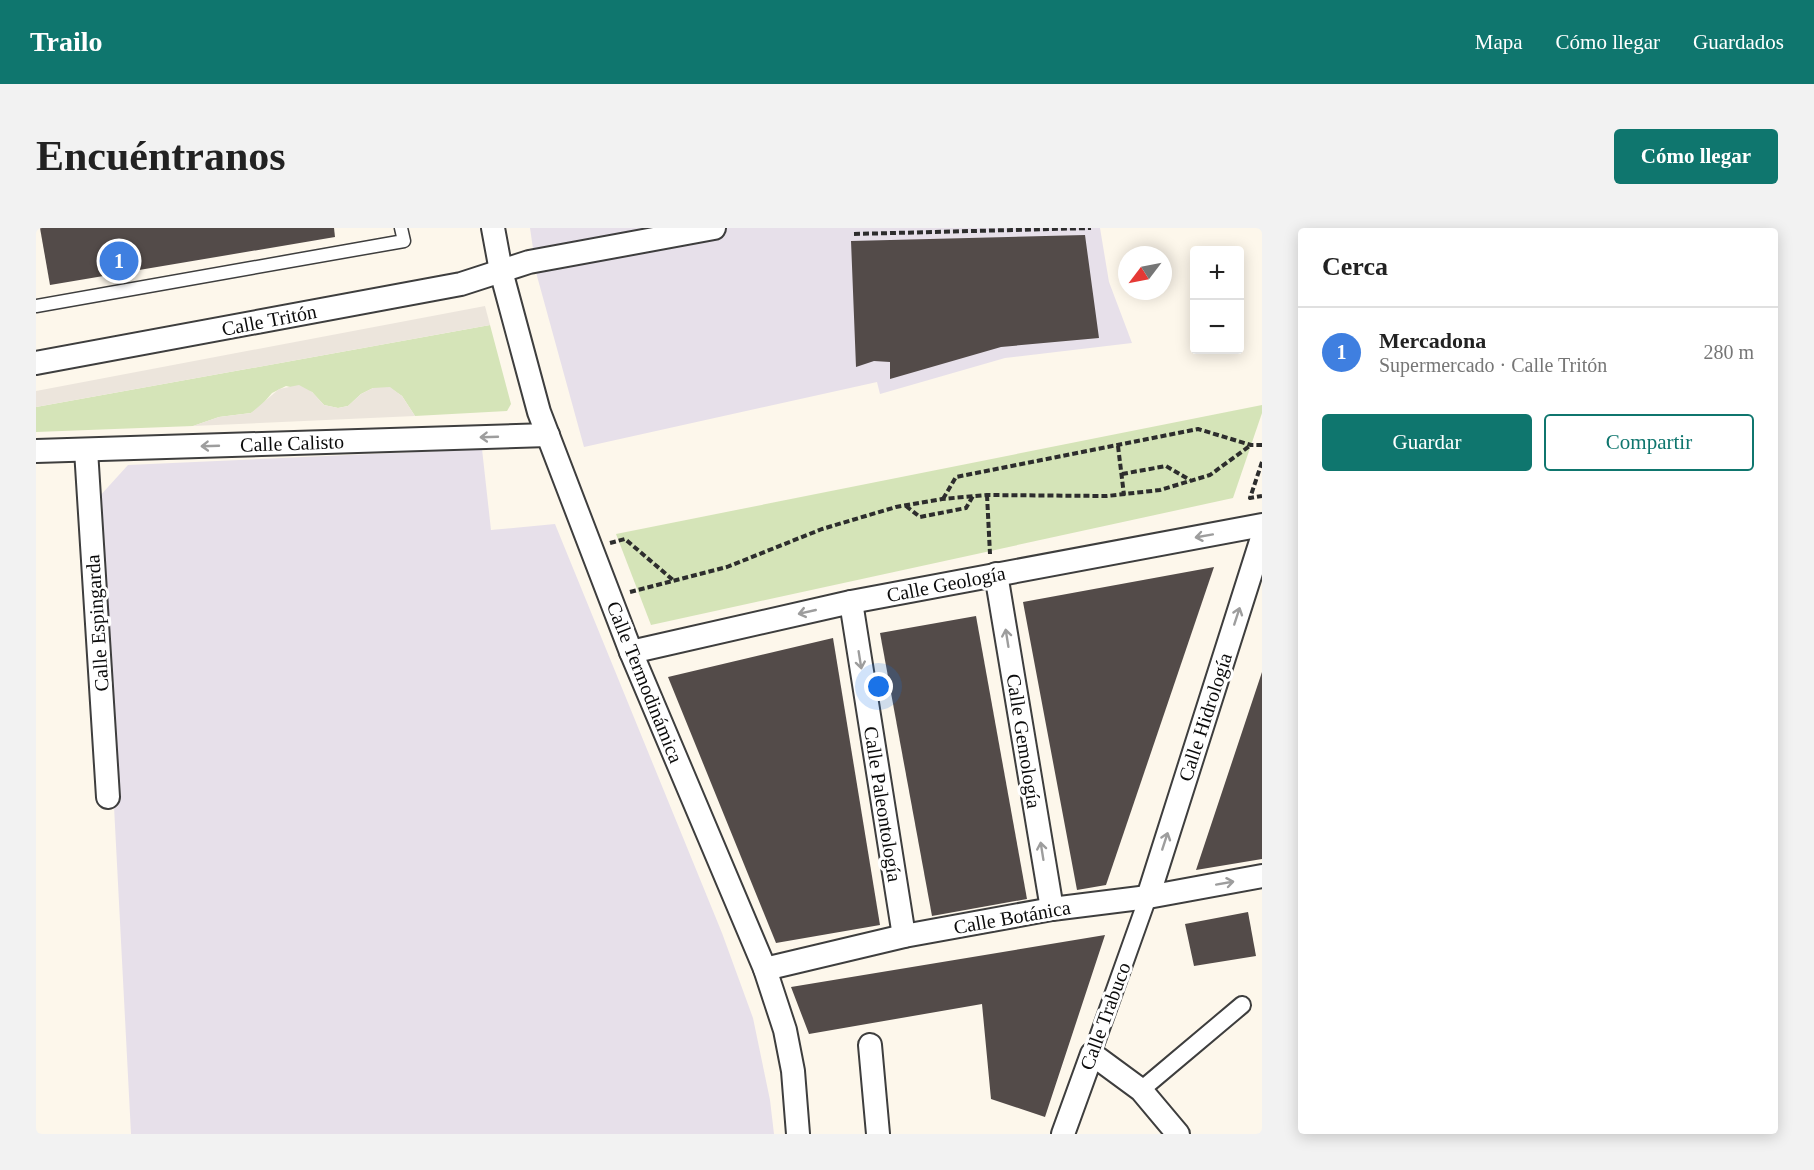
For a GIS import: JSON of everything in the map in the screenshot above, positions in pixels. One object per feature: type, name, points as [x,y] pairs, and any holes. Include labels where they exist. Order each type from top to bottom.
[{"type":"street","name":"Calle Termodinámica","points":[[493,228],[501,271],[539,412],[631,652],[765,969],[785,1030],[793,1071],[798,1134]]},
{"type":"street","name":"Calle Tritón","points":[[36,363],[461,284],[529,262],[714,228]]},
{"type":"street","name":"Calle Calisto","points":[[36,452],[548,435]]},
{"type":"street","name":"Calle Espingarda","points":[[86,450],[108,797]]},
{"type":"street","name":"Calle Geología","points":[[631,652],[993,567],[1262,525]]},
{"type":"street","name":"Calle Hidrología","points":[[1148,897],[1262,538]]},
{"type":"street","name":"Calle Gemología","points":[[993,567],[1052,909]]},
{"type":"street","name":"Calle Paleontología","points":[[851,602],[904,936]]},
{"type":"street","name":"Calle Botánica","points":[[765,969],[904,936],[1052,909],[1148,897],[1262,876]]},
{"type":"street","name":"Calle Trabuco","points":[[1063,1134],[1148,897]]},
{"type":"street","points":[[1141,1090],[1242,1005]]},
{"type":"street","points":[[870,1045],[878,1134]]},
{"type":"street","points":[[1092,1054],[1141,1090],[1178,1134]]},
{"type":"lane","points":[[36,306],[404,241],[401,228]]},
{"type":"path","points":[[854,234],[1091,228]]},
{"type":"path","points":[[942,499],[956,477],[1198,429],[1251,445],[1262,445]]},
{"type":"path","points":[[630,592],[727,567],[822,529],[906,506],[942,499],[987,495],[1107,496],[1161,490],[1210,475],[1251,445]]},
{"type":"path","points":[[1118,446],[1124,495]]},
{"type":"path","points":[[1262,462],[1250,498],[1262,496]]},
{"type":"path","points":[[1122,474],[1166,466],[1191,481]]},
{"type":"path","points":[[987,495],[993,567]]},
{"type":"path","points":[[906,506],[920,517],[966,508],[973,496]]},
{"type":"path","points":[[610,543],[625,539],[674,581]]},
{"type":"shaded area","points":[[530,228],[1100,228],[1109,282],[1132,343],[1005,358],[880,394],[877,382],[584,447],[537,276]]},
{"type":"shaded area","points":[[485,306],[490,325],[36,407],[36,391]]},
{"type":"shaded area","points":[[299,385],[312,392],[324,405],[338,408],[348,406],[361,394],[373,388],[390,387],[402,396],[415,416],[193,426],[219,417],[251,413],[279,389]]},
{"type":"shaded area","points":[[482,449],[491,530],[555,524],[722,933],[753,1018],[770,1100],[774,1134],[131,1134],[98,498],[128,465]]},
{"type":"green space","points":[[490,325],[511,404],[507,411],[415,416],[402,396],[390,388],[373,388],[361,394],[348,406],[338,408],[324,405],[312,392],[286,386],[272,393],[260,407],[251,413],[219,417],[193,426],[36,432],[36,407]]},
{"type":"green space","points":[[1262,405],[1262,413],[1233,498],[651,625],[616,534]]},
{"type":"building","points":[[40,228],[334,228],[335,237],[50,285]]},
{"type":"building","points":[[1085,235],[1099,338],[1001,347],[890,379],[890,362],[874,361],[856,367],[851,241]]},
{"type":"building","points":[[1214,567],[1106,885],[1077,890],[1023,602]]},
{"type":"building","points":[[976,616],[1027,899],[932,916],[880,633]]},
{"type":"building","points":[[833,638],[880,925],[776,943],[668,677]]},
{"type":"building","points":[[1262,672],[1262,859],[1196,870]]},
{"type":"building","points":[[1248,912],[1256,956],[1194,966],[1185,924]]},
{"type":"building","points":[[1105,935],[1045,1117],[991,1099],[982,1004],[809,1034],[791,987]]},
{"type":"place","name":"Mercadona","points":[[119,261]]}]
